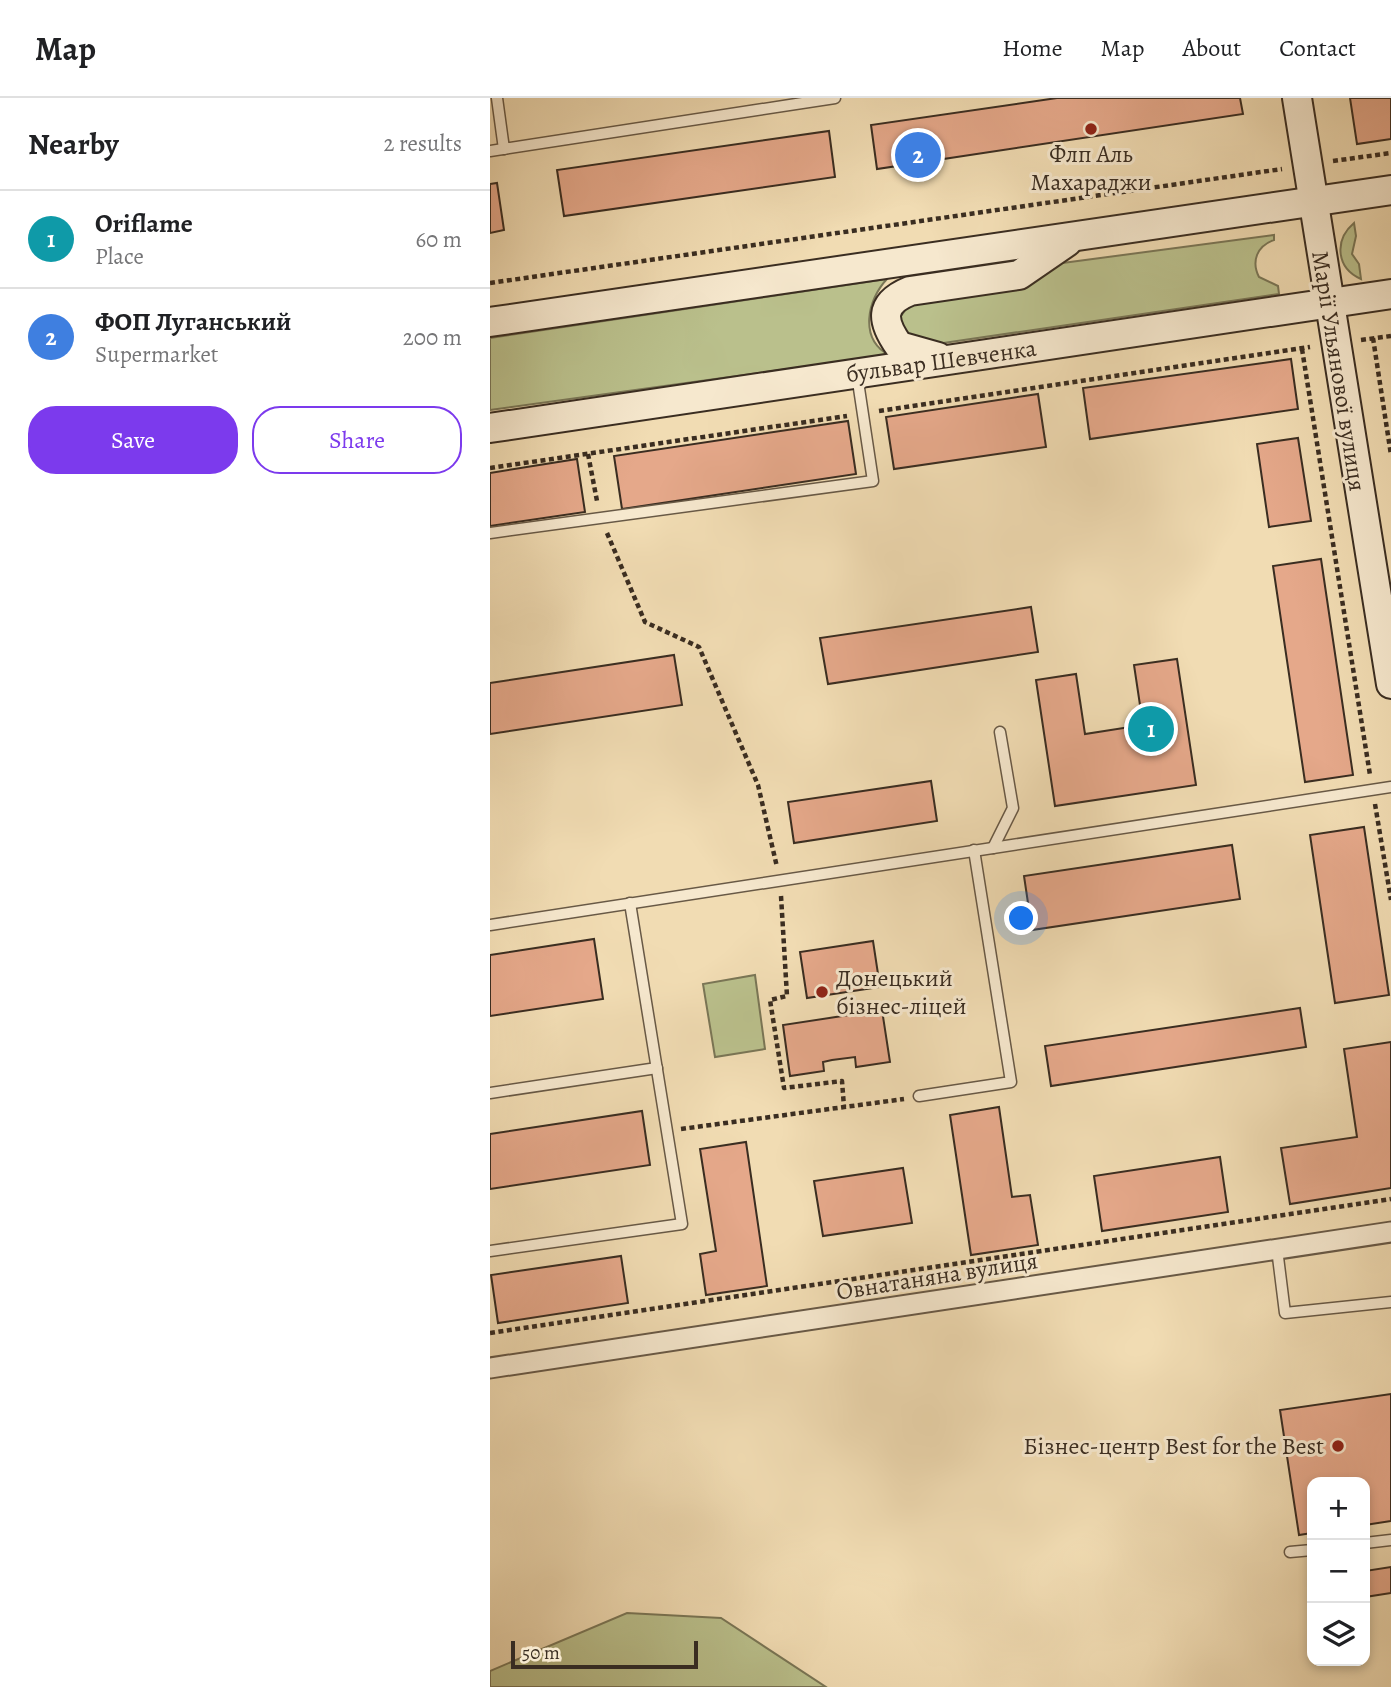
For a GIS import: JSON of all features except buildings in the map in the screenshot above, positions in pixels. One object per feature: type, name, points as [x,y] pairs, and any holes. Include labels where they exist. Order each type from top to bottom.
[{"type":"main road","name":"Марії Ульянової вулиця","points":[[1297,98],[1311,201],[1391,684]]},
{"type":"main road","points":[[490,322],[1391,190]]},
{"type":"main road","points":[[952,359],[911,352],[899,346],[885,322],[887,309],[895,297],[910,291],[1019,275],[1075,237]]},
{"type":"main road","name":"бульвар Шевченка","points":[[490,428],[1391,294]]},
{"type":"street","name":"Овнатаняна вулиця","points":[[490,1368],[1391,1232]]},
{"type":"lane","points":[[497,98],[504,149]]},
{"type":"lane","points":[[490,151],[835,98]]},
{"type":"lane","points":[[490,533],[873,481],[857,373]]},
{"type":"lane","points":[[993,848],[1013,808],[1000,732]]},
{"type":"lane","points":[[490,925],[1391,787]]},
{"type":"lane","points":[[919,1097],[1011,1082],[974,850]]},
{"type":"lane","points":[[490,1251],[682,1224],[631,903]]},
{"type":"lane","points":[[490,1093],[657,1068]]},
{"type":"lane","points":[[1277,1250],[1286,1313],[1391,1303]]},
{"type":"lane","points":[[1370,1543],[1391,1541]]},
{"type":"lane","points":[[1290,1552],[1307,1550]]},
{"type":"path","points":[[490,283],[1391,153]]},
{"type":"path","points":[[490,468],[1391,335]]},
{"type":"path","points":[[1373,338],[1391,455]]},
{"type":"path","points":[[1302,349],[1391,900]]},
{"type":"path","points":[[588,454],[600,518],[645,622],[699,647],[758,785],[780,880],[787,996],[771,1000],[784,1088],[842,1081],[844,1107]]},
{"type":"path","points":[[667,1131],[919,1097]]},
{"type":"path","points":[[490,1333],[1391,1199]]},
{"type":"green space","points":[[1354,223],[1356,236],[1352,254],[1359,264],[1361,279],[1347,268],[1341,253],[1343,237]]},
{"type":"green space","points":[[1274,235],[1274,240],[1263,246],[1257,255],[1256,265],[1259,277],[1278,286],[1279,294],[923,346],[900,329],[901,316],[909,305],[1055,264]]},
{"type":"green space","points":[[887,279],[875,297],[869,319],[873,339],[879,348],[889,355],[490,410],[490,338]]},
{"type":"green space","points":[[755,975],[765,1049],[715,1057],[703,984]]},
{"type":"green space","points":[[627,1613],[721,1618],[826,1687],[490,1687],[490,1671]]},
{"type":"place","name":"Флп Аль Махараджи","points":[[1091,129]]},
{"type":"place","name":"ФОП Луганський","points":[[918,155]]},
{"type":"place","name":"Oriflame","points":[[1151,729]]},
{"type":"place","name":"Донецький бізнес-ліцей","points":[[822,992]]},
{"type":"place","name":"Бізнес-центр Best for the Best","points":[[1338,1446]]}]
